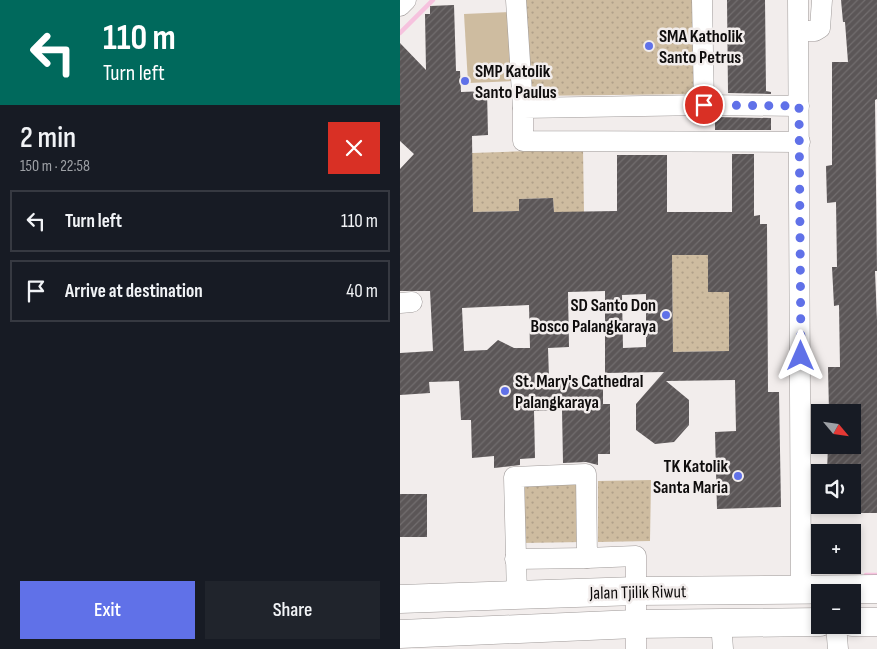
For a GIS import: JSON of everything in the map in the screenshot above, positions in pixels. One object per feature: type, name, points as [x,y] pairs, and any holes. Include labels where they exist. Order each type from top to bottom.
[{"type":"highway","name":"Jalan Tjilik Riwut","points":[[400,599],[636,592],[811,590]]},
{"type":"highway","name":"Jalan Tjilik Riwut","points":[[861,590],[877,590]]},
{"type":"highway","name":"Jalan Tjilik Riwut","points":[[400,634],[636,636],[721,622],[811,622]]},
{"type":"highway","points":[[861,622],[877,622]]},
{"type":"street","points":[[516,0],[524,141],[800,142]]},
{"type":"street","points":[[702,0],[704,105]]},
{"type":"street","points":[[798,0],[801,590]]},
{"type":"street","points":[[799,31],[815,31],[820,28],[822,0]]},
{"type":"street","points":[[523,108],[704,105],[799,106]]},
{"type":"street","points":[[517,596],[514,477],[586,474],[587,558]]},
{"type":"street","points":[[515,559],[636,556],[636,636]]},
{"type":"street","points":[[721,622],[723,649]]},
{"type":"street","points":[[837,634],[838,649]]},
{"type":"shaded area","name":"SMA Katholik Santo Petrus","points":[[520,0],[696,0],[697,94],[526,96]]},
{"type":"shaded area","points":[[510,12],[513,81],[468,83],[464,14]]},
{"type":"shaded area","points":[[583,149],[584,212],[554,212],[553,198],[519,199],[519,211],[473,212],[472,153]]},
{"type":"shaded area","points":[[672,255],[708,255],[708,292],[729,292],[729,351],[673,352]]},
{"type":"shaded area","points":[[651,480],[650,541],[598,542],[598,481]]},
{"type":"shaded area","points":[[581,481],[583,542],[520,543],[520,484]]},
{"type":"building","points":[[727,0],[765,0],[766,91],[771,92],[771,94],[728,93]]},
{"type":"building","points":[[841,0],[877,0],[877,99],[875,100],[877,271],[875,271],[877,320],[877,513],[861,513],[861,464],[827,464],[828,454],[861,454],[861,404],[829,404],[828,367],[840,367],[839,305],[834,306],[832,267],[837,267],[836,202],[827,203],[826,166],[832,165],[832,62],[848,62],[845,22],[843,22]]},
{"type":"building","points":[[454,5],[456,71],[460,71],[461,92],[487,91],[488,135],[472,136],[473,212],[519,211],[519,199],[553,198],[554,212],[617,211],[617,155],[667,155],[667,212],[732,212],[732,154],[754,154],[754,216],[760,215],[760,224],[767,224],[768,392],[779,392],[781,507],[717,509],[715,432],[736,431],[735,380],[666,381],[689,400],[689,425],[674,442],[655,444],[636,430],[636,404],[664,372],[605,373],[605,291],[568,292],[569,347],[548,348],[549,378],[603,378],[603,404],[610,404],[610,454],[598,454],[598,465],[586,462],[563,463],[562,410],[534,411],[535,458],[520,459],[520,465],[494,468],[494,456],[472,458],[471,420],[461,420],[459,381],[429,382],[430,393],[400,395],[400,353],[433,351],[430,291],[400,291],[400,169],[414,154],[400,141],[400,43],[426,70],[425,14],[430,14],[430,6]],"holes":[[[672,255],[708,255],[708,292],[729,292],[729,351],[673,352]],[[646,294],[646,347],[623,348],[622,295]],[[529,305],[530,348],[514,348],[498,340],[487,350],[464,351],[462,308]]]},
{"type":"building","points":[[715,117],[771,118],[771,130],[715,130]]},
{"type":"building","points":[[400,494],[427,494],[427,537],[400,537]]},
{"type":"waterway","points":[[400,33],[433,0]]},
{"type":"waterway","points":[[866,575],[877,575]]},
{"type":"place","name":"SMA Katholik Santo Petrus","points":[[649,46]]},
{"type":"place","name":"SMP Katolik Santo Paulus","points":[[465,81]]},
{"type":"place","name":"SD Santo Don Bosco Palangkaraya","points":[[666,315]]},
{"type":"place","name":"St. Mary's Cathedral Palangkaraya","points":[[505,391]]},
{"type":"place","name":"TK Katolik Santa Maria","points":[[738,476]]},
{"type":"route","points":[[704,105],[799,106],[801,356]]}]
